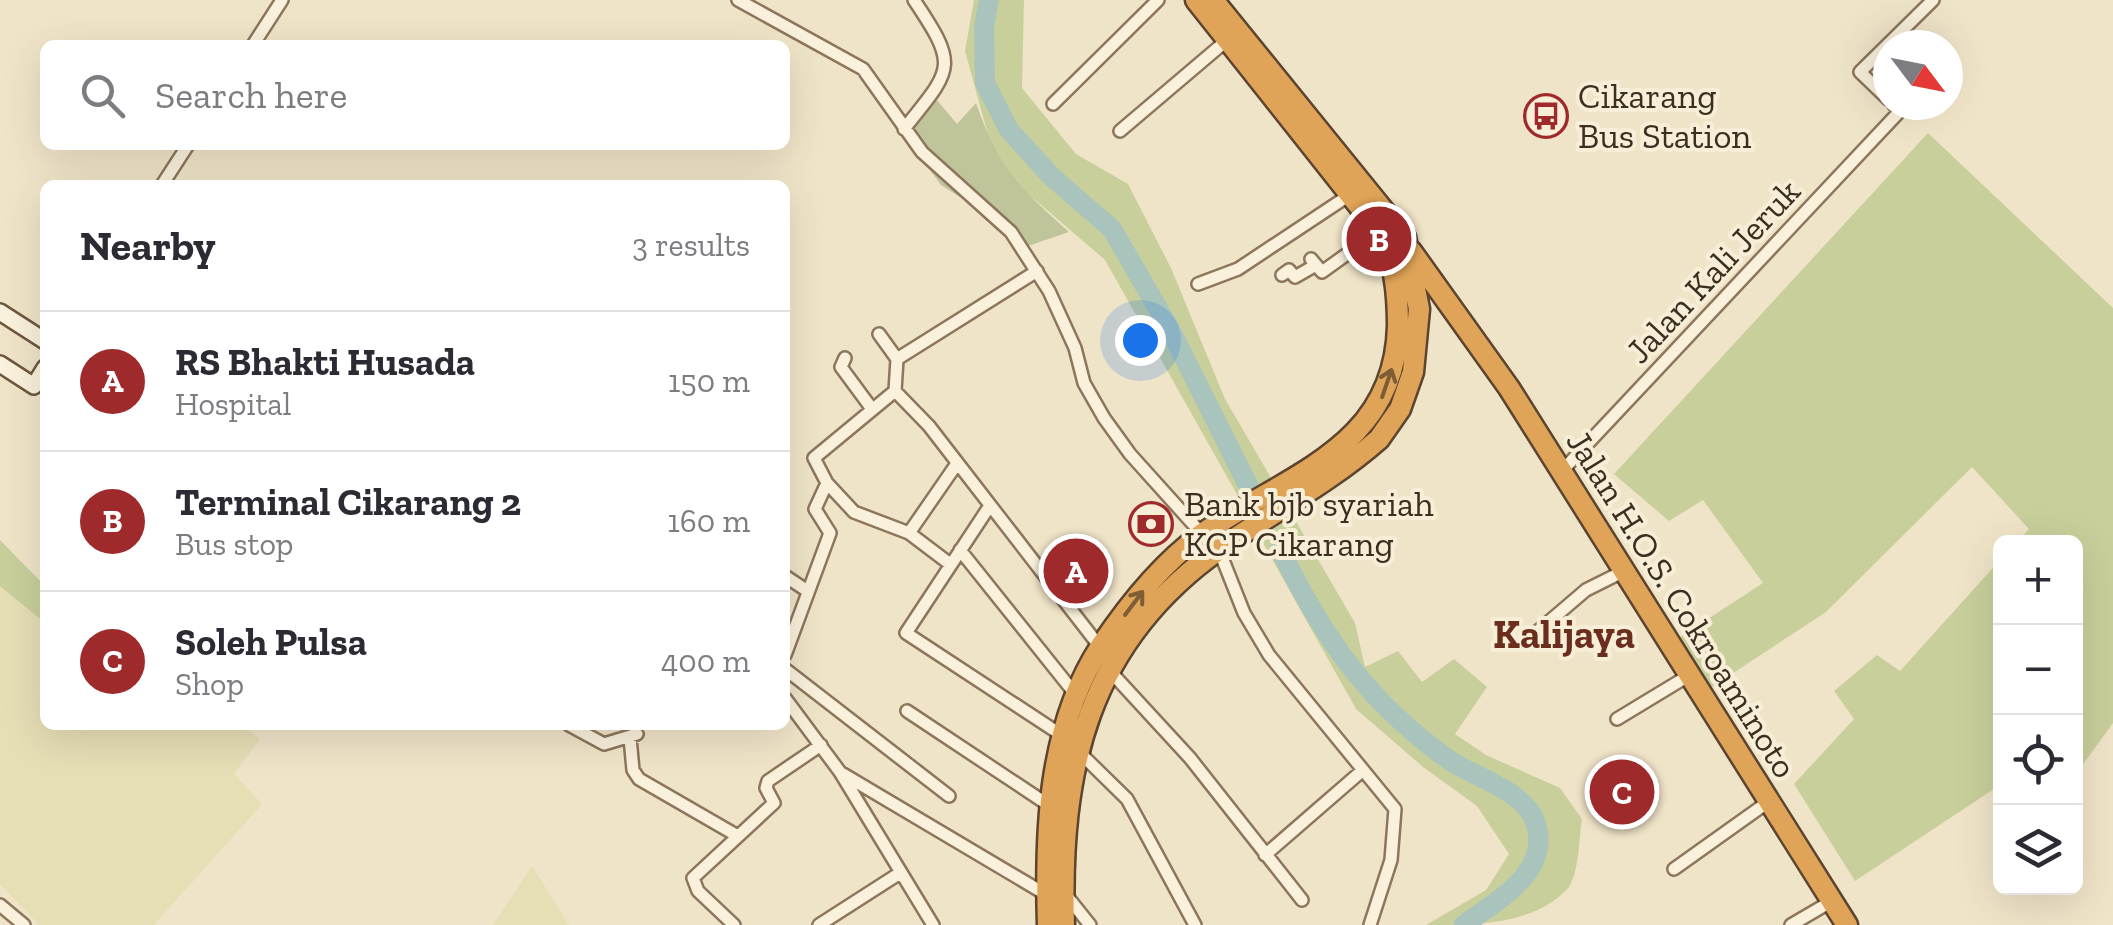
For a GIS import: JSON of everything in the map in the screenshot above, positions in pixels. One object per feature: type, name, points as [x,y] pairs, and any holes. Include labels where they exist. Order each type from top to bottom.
[{"type":"highway","points":[[1196,0],[1383,238],[1398,307],[1391,379],[1374,414],[1332,464]]},
{"type":"highway","name":"Jalan H.O.S. Cokroaminoto","points":[[1214,0],[1393,218],[1458,320],[1510,388],[1559,474],[1847,925]]},
{"type":"highway","points":[[1048,925],[1069,786],[1076,695],[1100,647],[1156,574],[1202,534],[1237,525],[1390,426],[1408,390],[1418,336],[1410,250]]},
{"type":"highway","points":[[1418,336],[1436,324],[1458,320]]},
{"type":"highway","points":[[1064,925],[1055,894],[1050,806],[1070,743],[1109,669],[1170,589],[1218,550],[1237,525]]},
{"type":"street","points":[[256,40],[282,0]]},
{"type":"street","points":[[738,0],[863,69],[922,152],[998,217],[1037,271],[1075,348],[1084,382],[1104,418],[1130,454],[1202,534]]},
{"type":"street","points":[[904,129],[934,91],[947,62],[945,49],[914,0]]},
{"type":"street","points":[[1053,104],[1158,0]]},
{"type":"street","points":[[1903,30],[1933,0]]},
{"type":"street","points":[[1120,131],[1226,40]]},
{"type":"street","points":[[1873,59],[1860,72],[1873,85]]},
{"type":"street","name":"Jalan Kali Jeruk","points":[[1559,474],[1892,120]]},
{"type":"street","points":[[165,180],[185,150]]},
{"type":"street","points":[[1198,284],[1238,269],[1351,194]]},
{"type":"street","points":[[1282,275],[1290,270],[1295,277],[1314,262],[1322,272],[1383,238]]},
{"type":"street","points":[[897,359],[1037,271]]},
{"type":"street","points":[[0,312],[40,337]]},
{"type":"street","points":[[878,334],[897,359],[895,391],[1100,647]]},
{"type":"street","points":[[845,358],[841,368],[872,409]]},
{"type":"street","points":[[0,364],[40,390]]},
{"type":"street","points":[[895,391],[814,458],[827,484],[854,512],[909,533],[950,564]]},
{"type":"street","points":[[909,533],[956,465]]},
{"type":"street","points":[[790,640],[830,534],[814,507],[827,484]]},
{"type":"street","points":[[989,507],[907,628],[907,635],[1070,743],[1127,799],[1195,925]]},
{"type":"street","points":[[960,550],[1076,695]]},
{"type":"street","points":[[1218,550],[1244,613],[1269,655],[1398,815],[1391,860],[1370,925]]},
{"type":"street","points":[[1538,631],[1586,590],[1622,572]]},
{"type":"street","points":[[790,579],[806,590]]},
{"type":"street","points":[[1109,669],[1182,748],[1302,900]]},
{"type":"street","points":[[790,673],[950,796]]},
{"type":"street","points":[[1617,720],[1688,676]]},
{"type":"street","points":[[790,705],[840,772],[933,925]]},
{"type":"street","points":[[907,711],[1050,806]]},
{"type":"street","points":[[577,730],[596,742],[614,744],[633,736],[633,770],[639,779],[736,835]]},
{"type":"street","points":[[734,925],[692,881],[736,835],[774,804],[766,788],[768,781],[821,745]]},
{"type":"street","points":[[1265,854],[1364,770]]},
{"type":"street","points":[[840,772],[1055,894],[1090,925]]},
{"type":"street","points":[[1674,869],[1768,802]]},
{"type":"street","points":[[819,925],[900,872]]},
{"type":"street","points":[[1790,925],[1832,901]]},
{"type":"street","points":[[0,904],[24,925]]},
{"type":"shaded area","points":[[0,586],[40,619],[40,730],[248,730],[260,739],[234,774],[262,804],[154,925],[39,925],[0,884]]},
{"type":"shaded area","points":[[532,866],[569,925],[493,925]]},
{"type":"green space","points":[[974,0],[1024,0],[1022,88],[1076,154],[1128,184],[1171,268],[1225,399],[1277,488],[1244,508],[1254,526],[1287,506],[1355,623],[1365,667],[1398,651],[1422,682],[1454,659],[1487,687],[1455,734],[1486,755],[1560,788],[1582,819],[1572,881],[1555,900],[1523,916],[1504,920],[1426,925],[1486,890],[1509,854],[1477,806],[1423,767],[1356,709],[1254,527],[1219,550],[1109,669],[1047,895],[1076,695],[1146,586],[1244,507],[1105,260],[1019,186],[993,153],[965,51]]},
{"type":"green space","points":[[936,99],[957,124],[976,103],[993,145],[1012,175],[1069,232],[1022,248],[988,215],[941,185],[904,135]]},
{"type":"green space","points":[[1928,133],[2113,308],[2113,723],[2083,764],[2083,535],[2023,535],[2029,529],[1972,467],[1826,612],[1700,695],[1668,645],[1763,583],[1703,500],[1669,521],[1614,474]]},
{"type":"green space","points":[[0,540],[40,581],[40,619],[0,586]]},
{"type":"green space","points":[[1993,568],[1993,790],[1855,881],[1794,784],[1854,719],[1834,691],[1877,655],[1900,671]]},
{"type":"waterway","points":[[989,0],[984,27],[985,83],[1009,130],[1052,177],[1112,229],[1171,331],[1248,485]]},
{"type":"waterway","points":[[1280,549],[1331,640],[1371,691],[1420,738],[1449,760],[1520,801],[1535,821],[1538,839],[1529,870],[1506,895],[1464,925]]},
{"type":"place","name":"Cikarang Bus Station","points":[[1546,116]]},
{"type":"place","name":"Terminal Cikarang 2","points":[[1379,239]]},
{"type":"place","name":"Bank bjb syariah KCP Cikarang","points":[[1151,524]]},
{"type":"place","name":"RS Bhakti Husada","points":[[1076,571]]},
{"type":"place","name":"Soleh Pulsa","points":[[1622,792]]},
{"type":"district","name":"Kalijaya","points":[[1564,634]]}]
